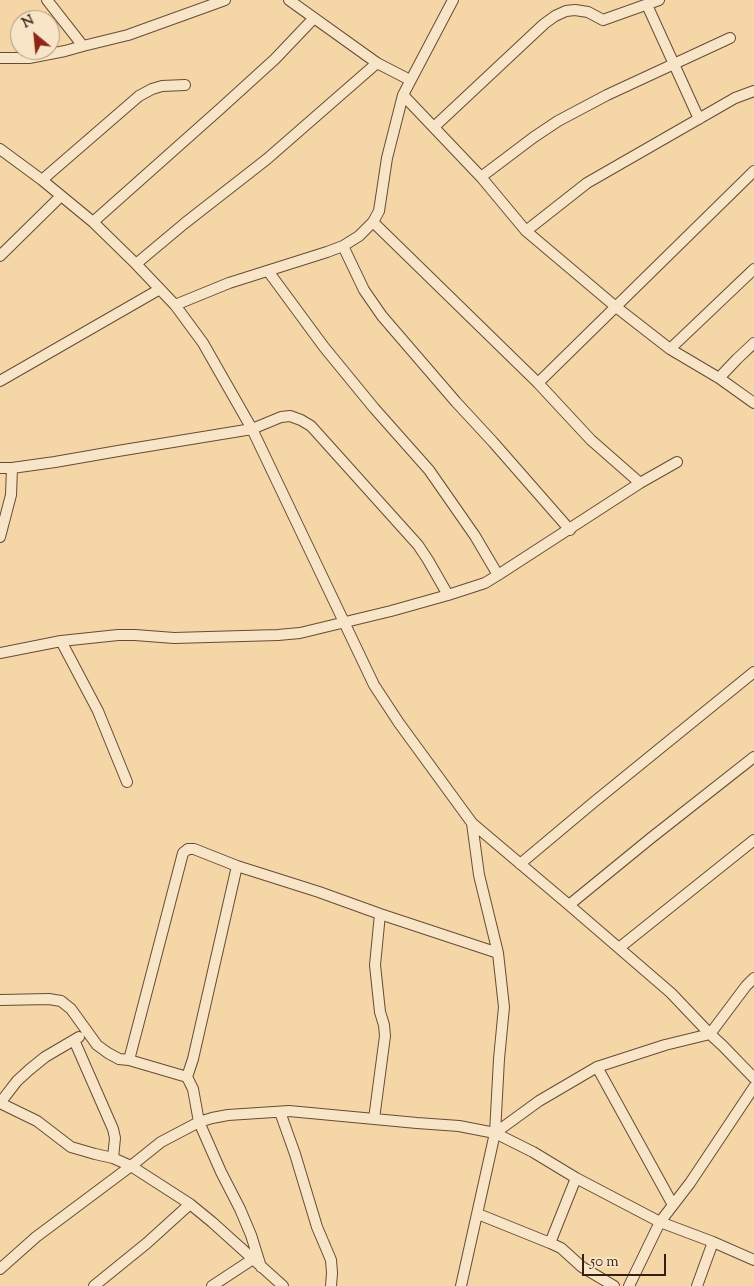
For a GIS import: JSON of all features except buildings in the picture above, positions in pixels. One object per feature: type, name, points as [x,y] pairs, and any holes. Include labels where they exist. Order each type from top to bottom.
[{"type":"street","points":[[47,0],[83,46]]},
{"type":"street","points":[[0,58],[29,58],[49,55],[128,34],[225,0]]},
{"type":"street","points":[[289,0],[377,63],[410,80]]},
{"type":"street","points":[[175,305],[229,283],[343,246],[359,236],[373,222],[379,211],[389,151],[402,95],[453,0]]},
{"type":"street","points":[[434,127],[544,24],[555,16],[566,11],[575,10],[588,12],[603,20],[659,0]]},
{"type":"street","points":[[647,5],[699,119]]},
{"type":"street","points":[[93,222],[275,59],[314,18]]},
{"type":"street","points":[[480,177],[558,121],[607,95],[730,38]]},
{"type":"street","points":[[136,264],[185,223],[268,159],[377,63]]},
{"type":"street","points":[[42,180],[139,96],[162,86],[184,86]]},
{"type":"street","points":[[526,231],[587,183],[735,98],[754,91]]},
{"type":"street","points":[[402,95],[480,177],[526,231],[616,307],[670,349],[719,378],[754,403]]},
{"type":"street","points":[[0,149],[42,180],[93,222],[175,305],[203,343],[252,429],[374,685],[399,723],[472,823],[671,993],[754,1078]]},
{"type":"street","points":[[538,383],[754,171]]},
{"type":"street","points":[[0,256],[61,196]]},
{"type":"street","points":[[373,222],[538,383],[591,440],[640,484]]},
{"type":"street","points":[[343,246],[364,290],[382,316],[570,530]]},
{"type":"street","points":[[670,349],[754,269]]},
{"type":"street","points":[[268,271],[324,347],[374,408],[429,470],[476,536],[498,575]]},
{"type":"street","points":[[0,381],[160,289]]},
{"type":"street","points":[[719,378],[754,343]]},
{"type":"street","points":[[0,468],[55,462],[252,429],[281,416],[290,416],[311,426],[418,544],[448,595]]},
{"type":"street","points":[[0,653],[61,641],[118,635],[174,638],[300,633],[345,623],[448,595],[485,583],[677,462]]},
{"type":"street","points":[[0,537],[11,495],[12,468]]},
{"type":"street","points":[[61,641],[98,711],[127,782]]},
{"type":"street","points":[[520,864],[754,672]]},
{"type":"street","points":[[569,905],[754,757]]},
{"type":"street","points":[[461,1286],[495,1133],[504,1007],[498,953],[478,875],[472,823]]},
{"type":"street","points":[[619,948],[754,840]]},
{"type":"street","points":[[129,1060],[183,853],[188,849],[194,849],[237,866],[498,953]]},
{"type":"street","points":[[187,1077],[196,1049],[237,866]]},
{"type":"street","points":[[374,1119],[385,1036],[380,1012],[375,964],[380,914]]},
{"type":"street","points":[[495,1133],[540,1101],[596,1067],[665,1044],[710,1034],[754,978]]},
{"type":"street","points":[[0,1000],[49,999],[61,1001],[72,1009],[97,1045],[108,1053],[119,1058],[187,1077],[193,1089],[199,1122],[251,1235],[261,1267]]},
{"type":"street","points":[[88,1033],[45,1057],[28,1070],[0,1103],[37,1121],[71,1147],[113,1158],[132,1166],[190,1204],[283,1286]]},
{"type":"street","points":[[74,1040],[113,1129],[115,1138],[113,1158]]},
{"type":"street","points":[[596,1067],[673,1205]]},
{"type":"street","points":[[629,1286],[660,1222],[690,1183],[754,1087]]},
{"type":"street","points":[[0,1269],[36,1237],[132,1166],[161,1142],[199,1122],[228,1115],[289,1111],[458,1126],[495,1133],[660,1222],[754,1260]]},
{"type":"street","points":[[280,1112],[317,1227],[331,1260],[331,1286]]},
{"type":"street","points":[[550,1243],[576,1178]]},
{"type":"street","points":[[94,1286],[147,1243],[190,1204]]},
{"type":"street","points":[[478,1214],[561,1248],[582,1268],[614,1286]]},
{"type":"street","points":[[697,1286],[713,1242]]},
{"type":"street","points":[[212,1286],[252,1260]]}]
